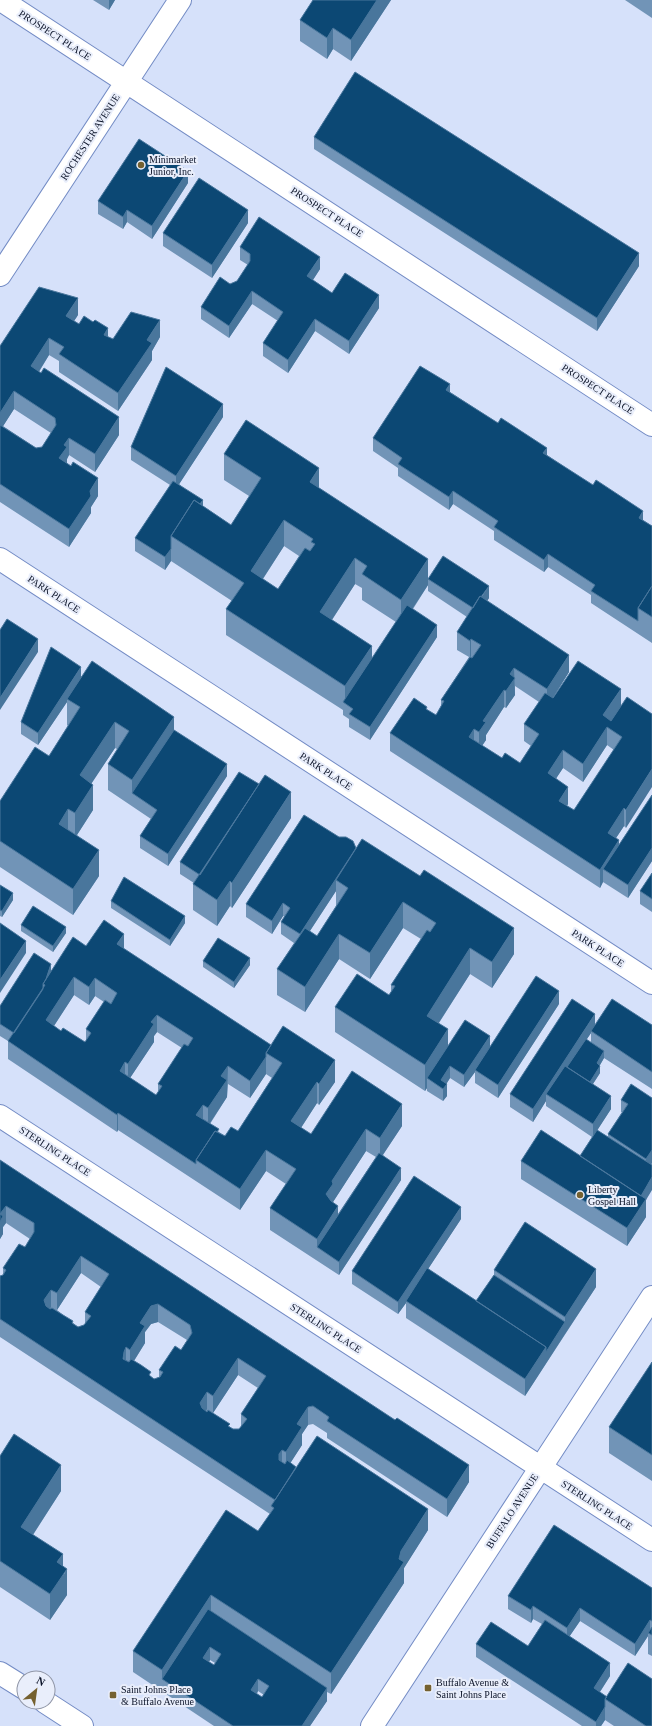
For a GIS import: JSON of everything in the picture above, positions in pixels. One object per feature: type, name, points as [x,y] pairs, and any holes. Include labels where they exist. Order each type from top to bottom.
[{"type":"street","name":"PROSPECT PLACE","points":[[1,0],[652,425]]},
{"type":"street","name":"ROCHESTER AVENUE","points":[[0,275],[180,0]]},
{"type":"street","name":"PARK PLACE","points":[[0,559],[652,983]]},
{"type":"street","name":"STERLING PLACE","points":[[0,1116],[652,1540]]},
{"type":"street","name":"BUFFALO AVENUE","points":[[372,1726],[652,1297]]},
{"type":"street","points":[[0,1673],[16,1683]]},
{"type":"street","points":[[56,1709],[82,1726]]},
{"type":"building","points":[[313,0],[377,0],[351,40],[333,28],[327,38],[300,20]]},
{"type":"building","points":[[355,72],[639,253],[597,318],[314,137]]},
{"type":"building","points":[[139,139],[188,171],[152,226],[127,210],[123,217],[98,201]]},
{"type":"building","points":[[199,178],[248,210],[212,265],[163,233]]},
{"type":"building","points":[[259,217],[320,257],[307,276],[332,293],[345,273],[379,295],[349,341],[315,319],[288,360],[263,343],[283,312],[252,291],[229,326],[201,307],[220,277],[230,284],[237,281],[250,261],[250,254],[240,247]]},
{"type":"building","points":[[39,287],[78,298],[66,316],[79,324],[84,316],[93,322],[95,320],[108,328],[104,335],[113,339],[131,312],[160,320],[147,340],[152,343],[118,393],[59,354],[64,347],[49,338],[31,366],[41,373],[44,368],[119,417],[95,454],[69,438],[64,445],[67,447],[59,458],[71,466],[73,462],[98,478],[90,491],[91,496],[69,529],[0,484],[0,425],[36,448],[42,447],[56,425],[55,418],[14,391],[0,413],[0,346]]},
{"type":"building","points":[[420,366],[450,384],[446,390],[498,423],[501,418],[547,448],[543,453],[593,485],[596,480],[643,511],[639,518],[652,526],[652,586],[638,608],[638,621],[591,591],[595,585],[548,554],[544,560],[494,527],[498,521],[453,491],[449,497],[398,464],[402,458],[373,438]]},
{"type":"building","points":[[166,367],[223,404],[176,476],[131,447]]},
{"type":"building","points":[[246,420],[319,468],[310,482],[428,559],[401,600],[362,574],[367,566],[355,558],[320,612],[372,646],[345,686],[226,609],[244,583],[171,536],[194,500],[231,525],[261,478],[224,454]],"holes":[[[284,520],[313,539],[311,542],[315,544],[310,551],[305,548],[278,589],[251,571]]]},
{"type":"building","points":[[173,481],[203,500],[200,504],[194,500],[171,536],[171,549],[165,557],[135,538]]},
{"type":"building","points":[[443,556],[489,586],[481,597],[480,596],[473,608],[428,579]]},
{"type":"building","points":[[652,586],[652,617],[638,608]]},
{"type":"building","points":[[480,596],[569,655],[547,689],[514,668],[510,674],[515,678],[506,691],[504,690],[483,721],[486,722],[479,732],[474,729],[469,737],[502,758],[505,753],[520,763],[539,734],[524,724],[545,693],[553,698],[578,661],[621,689],[603,715],[611,721],[627,697],[652,714],[652,769],[626,810],[624,808],[608,833],[619,840],[600,870],[390,733],[414,698],[427,707],[426,709],[436,715],[444,701],[441,700],[470,657],[472,658],[481,645],[471,639],[470,641],[457,632]],"holes":[[[607,727],[622,737],[574,810],[559,801],[568,787],[548,773],[563,750],[583,764]]]},
{"type":"building","points":[[407,605],[437,625],[370,727],[349,714],[353,709],[343,702]]},
{"type":"building","points":[[7,619],[38,639],[0,698],[0,630]]},
{"type":"building","points":[[51,647],[81,667],[38,733],[21,722]]},
{"type":"building","points":[[92,661],[174,717],[132,780],[108,764],[129,731],[115,722],[80,775],[93,785],[75,813],[68,809],[59,824],[99,850],[73,889],[0,841],[0,801],[35,747],[49,756],[80,707],[67,699]]},
{"type":"building","points":[[174,730],[227,764],[168,854],[140,836],[157,810],[132,793]]},
{"type":"building","points":[[239,772],[259,784],[200,875],[180,862]]},
{"type":"building","points":[[265,775],[291,792],[232,883],[230,881],[217,900],[193,884]]},
{"type":"building","points":[[652,795],[652,848],[628,885],[603,869]]},
{"type":"building","points":[[304,815],[339,837],[346,837],[353,841],[356,848],[300,934],[281,922],[290,908],[283,903],[272,921],[246,904]]},
{"type":"building","points":[[362,839],[420,876],[424,870],[514,928],[492,962],[470,948],[427,1016],[448,1029],[425,1065],[335,1007],[357,974],[389,995],[395,986],[391,985],[427,930],[430,932],[436,923],[403,902],[370,953],[339,934],[305,987],[277,969],[305,928],[317,936],[348,888],[336,880]]},
{"type":"building","points":[[652,873],[652,899],[640,891]]},
{"type":"building","points":[[124,877],[185,916],[170,940],[111,901]]},
{"type":"building","points":[[0,885],[13,893],[2,911],[0,910]]},
{"type":"building","points":[[33,906],[66,927],[53,946],[21,925]]},
{"type":"building","points":[[104,920],[124,934],[117,944],[271,1045],[266,1053],[266,1057],[250,1081],[228,1066],[221,1076],[227,1080],[208,1108],[203,1105],[196,1115],[219,1129],[217,1132],[215,1131],[196,1160],[196,1164],[118,1113],[117,1115],[8,1041],[45,985],[43,984],[73,937],[86,946]],"holes":[[[74,977],[89,987],[95,978],[117,993],[111,1004],[105,1000],[86,1029],[91,1033],[85,1042],[63,1028],[61,1031],[46,1020]],[[157,1015],[193,1038],[188,1046],[184,1044],[158,1084],[162,1086],[156,1095],[120,1071],[125,1062],[128,1064],[154,1024],[151,1022]]]},
{"type":"building","points":[[0,923],[26,941],[0,980]]},
{"type":"building","points":[[218,938],[250,958],[234,982],[203,961]]},
{"type":"building","points":[[34,953],[51,964],[43,984],[43,989],[14,1033],[0,1024],[0,1006]]},
{"type":"building","points":[[536,976],[559,991],[498,1085],[475,1070]]},
{"type":"building","points":[[572,999],[595,1014],[533,1109],[510,1094]]},
{"type":"building","points":[[612,999],[652,1025],[652,1072],[591,1031]]},
{"type":"building","points":[[465,1020],[490,1036],[464,1075],[450,1066],[441,1080],[447,1084],[443,1089],[427,1078]]},
{"type":"building","points":[[283,1026],[335,1060],[319,1084],[317,1082],[291,1121],[311,1134],[352,1071],[402,1104],[380,1138],[366,1129],[332,1181],[333,1184],[326,1194],[331,1201],[338,1206],[317,1239],[270,1208],[296,1169],[266,1150],[240,1189],[196,1160],[215,1131],[225,1136],[231,1127],[238,1131],[282,1063],[266,1053]]},
{"type":"building","points":[[586,1039],[604,1051],[597,1063],[600,1066],[590,1082],[567,1067]]},
{"type":"building","points":[[565,1066],[611,1096],[593,1124],[546,1094]]},
{"type":"building","points":[[631,1084],[652,1098],[652,1150],[646,1159],[608,1134],[628,1104],[621,1100]]},
{"type":"building","points":[[541,1130],[646,1199],[627,1228],[521,1161]]},
{"type":"building","points":[[597,1130],[652,1165],[652,1177],[641,1196],[580,1156]]},
{"type":"building","points":[[379,1153],[401,1168],[339,1262],[317,1247]]},
{"type":"building","points":[[0,1160],[395,1420],[397,1418],[469,1465],[447,1499],[327,1421],[329,1417],[313,1406],[308,1407],[297,1424],[302,1427],[286,1452],[282,1450],[279,1454],[279,1460],[285,1464],[287,1460],[296,1467],[275,1500],[0,1319],[0,1276],[3,1275],[6,1270],[3,1268],[19,1244],[25,1247],[34,1232],[34,1223],[6,1206],[0,1214]],"holes":[[[81,1256],[109,1274],[85,1312],[91,1316],[84,1325],[78,1327],[72,1323],[73,1321],[46,1306],[44,1300],[51,1290],[57,1293]],[[158,1304],[190,1325],[192,1333],[181,1350],[175,1346],[159,1370],[163,1372],[160,1377],[154,1379],[149,1375],[151,1372],[141,1365],[131,1359],[129,1362],[123,1359],[126,1347],[130,1350],[145,1326],[140,1323],[151,1306]],[[238,1358],[266,1376],[241,1414],[247,1419],[239,1429],[233,1429],[228,1426],[230,1424],[208,1410],[207,1412],[202,1408],[200,1403],[207,1392],[213,1396]]]},
{"type":"building","points":[[414,1176],[461,1207],[398,1302],[352,1271]]},
{"type":"building","points":[[0,1214],[3,1216],[0,1222]]},
{"type":"building","points":[[525,1222],[596,1269],[565,1317],[494,1270]]},
{"type":"building","points":[[427,1268],[546,1347],[525,1379],[406,1301]]},
{"type":"building","points":[[494,1275],[565,1322],[546,1352],[546,1347],[476,1301]]},
{"type":"building","points":[[652,1362],[652,1455],[609,1427]]},
{"type":"building","points":[[14,1434],[61,1465],[21,1527],[63,1554],[57,1562],[67,1569],[50,1594],[0,1561],[0,1456]]},
{"type":"building","points":[[317,1436],[428,1509],[401,1551],[399,1559],[404,1562],[331,1673],[211,1595],[162,1670],[133,1651],[226,1510],[258,1531],[274,1508],[271,1506]]},
{"type":"building","points":[[554,1525],[652,1588],[652,1621],[650,1620],[635,1644],[580,1608],[567,1628],[533,1606],[531,1610],[508,1596]]},
{"type":"building","points":[[208,1609],[327,1688],[302,1726],[233,1726],[162,1679]],"holes":[[[210,1647],[221,1654],[214,1665],[203,1658]],[[258,1679],[269,1686],[262,1697],[251,1690]]]},
{"type":"building","points":[[545,1620],[610,1663],[594,1688],[607,1697],[605,1699],[605,1707],[596,1722],[476,1644],[491,1622],[528,1646]]},
{"type":"building","points":[[652,1627],[652,1635],[648,1633]]},
{"type":"building","points":[[628,1663],[652,1679],[652,1726],[646,1726],[605,1699]]},
{"type":"place","name":"Minimarket Junior, Inc.","points":[[141,165]]},
{"type":"place","name":"Liberty Gospel Hall","points":[[580,1195]]},
{"type":"place","name":"Buffalo Avenue & Saint Johns Place","points":[[428,1688]]},
{"type":"place","name":"Saint Johns Place & Buffalo Avenue","points":[[113,1695]]}]
